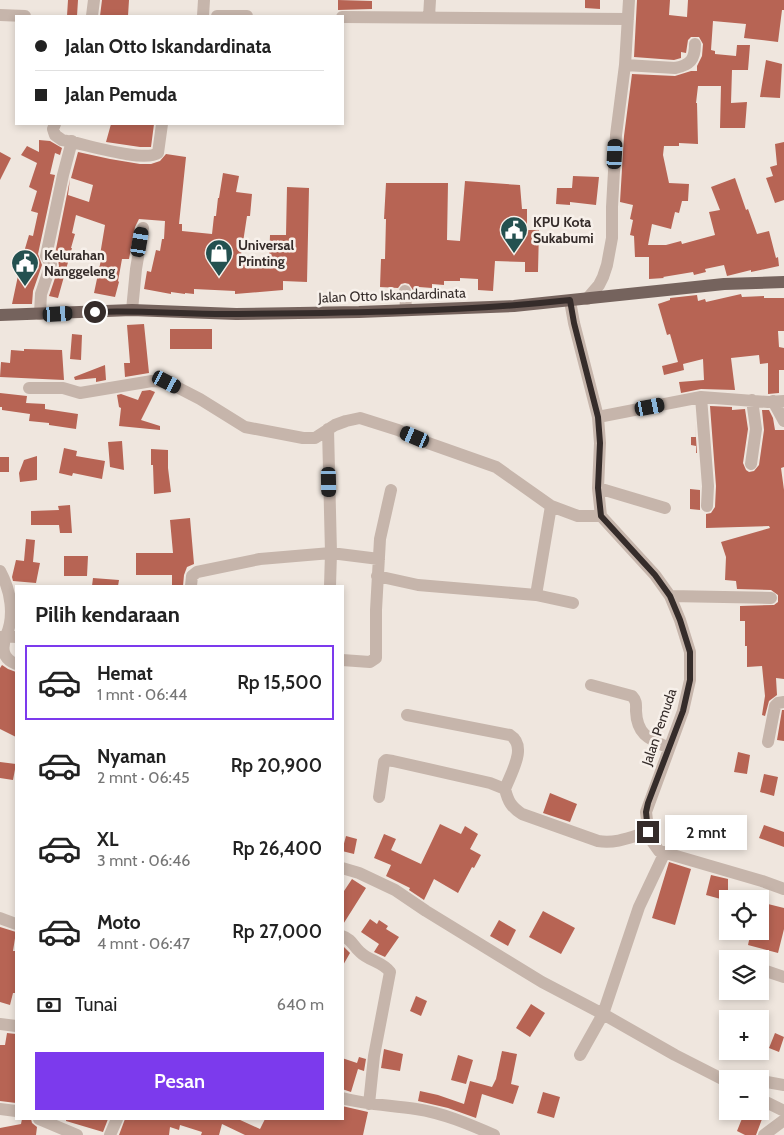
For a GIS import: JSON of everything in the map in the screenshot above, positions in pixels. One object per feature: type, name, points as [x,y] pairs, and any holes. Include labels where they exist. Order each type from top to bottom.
[{"type":"main road","name":"Jalan Otto Iskandardinata","points":[[0,315],[132,310],[236,314],[514,306],[724,284],[784,282]]},
{"type":"street","points":[[92,15],[94,0]]},
{"type":"street","points":[[203,15],[204,0]]},
{"type":"street","points":[[429,17],[430,0]]},
{"type":"street","points":[[587,299],[599,285],[611,251],[616,135],[625,65],[629,0]]},
{"type":"street","points":[[0,15],[15,16]]},
{"type":"street","points":[[344,17],[628,19]]},
{"type":"street","points":[[625,65],[675,68],[683,66],[692,60],[695,54],[695,44]]},
{"type":"street","points":[[55,125],[53,129],[55,135],[62,140],[127,154],[154,156],[157,155],[159,150],[162,125]]},
{"type":"street","points":[[40,314],[41,294],[52,264],[46,256],[72,141]]},
{"type":"street","points":[[132,310],[143,228]]},
{"type":"street","points":[[406,291],[406,310]]},
{"type":"street","points":[[29,388],[63,388],[80,393],[152,381],[167,382],[200,399],[245,427],[310,439],[346,421],[360,418],[398,430],[428,443],[496,467],[551,506],[578,516],[601,516],[598,488],[600,443],[598,417],[570,300]]},
{"type":"street","points":[[598,417],[701,398],[779,401],[784,421]]},
{"type":"street","points":[[701,398],[708,486],[706,506]]},
{"type":"street","points":[[751,464],[756,429],[752,400]]},
{"type":"street","points":[[328,429],[330,585]]},
{"type":"street","points":[[598,488],[665,508]]},
{"type":"street","points":[[344,660],[370,662],[376,658],[377,576],[380,538],[391,490]]},
{"type":"street","points":[[536,595],[551,506]]},
{"type":"street","name":"Jalan Pemuda","points":[[601,516],[655,575],[670,596],[690,652],[690,680],[683,711],[648,803],[646,812],[648,832]]},
{"type":"street","points":[[191,585],[192,576],[197,572],[260,559],[331,553],[379,559]]},
{"type":"street","points":[[0,571],[5,581],[11,623],[2,646],[8,659],[15,663]]},
{"type":"street","points":[[377,576],[418,585],[536,595],[573,603]]},
{"type":"street","points":[[670,596],[771,598]]},
{"type":"street","points":[[591,685],[632,696],[636,701],[638,727],[647,738],[669,748]]},
{"type":"street","points":[[768,742],[775,706],[778,703],[784,702]]},
{"type":"street","points":[[407,715],[510,735],[516,739],[518,752],[505,789],[508,802],[522,814],[598,841],[609,843],[648,832],[659,851],[784,889]]},
{"type":"street","points":[[380,797],[386,760],[490,783],[505,789]]},
{"type":"street","points":[[580,1055],[603,1014],[640,907],[665,852]]},
{"type":"street","points":[[344,869],[359,873],[396,890],[426,911],[542,982],[719,1077]]},
{"type":"street","points":[[0,918],[15,924]]},
{"type":"street","points":[[344,937],[352,941],[360,953],[370,960],[379,962],[390,972],[374,1056],[369,1104]]},
{"type":"street","points":[[769,972],[784,977]]},
{"type":"street","points":[[0,1024],[15,1026]]},
{"type":"street","points":[[769,1082],[782,1089]]},
{"type":"street","points":[[344,1098],[369,1104],[438,1113],[494,1135]]},
{"type":"street","points":[[769,1103],[784,1111]]},
{"type":"street","points":[[0,1109],[15,1111]]},
{"type":"street","points":[[110,1135],[117,1120]]},
{"type":"street","points":[[764,1135],[784,1120]]},
{"type":"street","points":[[45,1125],[77,1135]]},
{"type":"building","points":[[68,0],[78,0],[77,15],[67,15]]},
{"type":"building","points":[[102,0],[129,0],[128,15],[100,15]]},
{"type":"building","points":[[338,0],[372,1],[372,9],[338,10]]},
{"type":"building","points":[[585,0],[600,0],[600,9],[585,8]]},
{"type":"building","points":[[637,0],[670,0],[669,15],[687,17],[688,0],[784,0],[778,42],[744,38],[746,24],[713,21],[711,50],[715,51],[715,54],[736,56],[737,45],[750,45],[748,70],[732,70],[731,103],[747,102],[745,128],[720,128],[721,86],[698,86],[696,103],[698,144],[679,143],[679,146],[664,146],[663,155],[669,183],[689,184],[688,201],[682,201],[679,213],[675,212],[671,229],[652,224],[648,245],[666,245],[681,241],[682,244],[715,235],[709,212],[720,210],[711,187],[735,178],[757,234],[769,231],[776,258],[778,257],[779,266],[727,276],[724,265],[705,269],[706,272],[694,275],[693,272],[649,279],[649,257],[635,257],[634,236],[630,235],[633,220],[630,219],[633,205],[620,202],[624,136],[632,74],[675,76],[697,71],[697,66],[702,56],[703,44],[699,37],[691,37],[688,40],[686,53],[681,52],[681,58],[674,60],[634,57]]},
{"type":"building","points":[[766,60],[782,64],[780,98],[760,97]]},
{"type":"building","points":[[111,125],[154,125],[151,147],[106,142]]},
{"type":"building","points":[[39,140],[50,141],[62,148],[60,155],[55,153],[50,174],[55,175],[38,254],[42,265],[33,291],[32,304],[12,304],[19,271],[23,272],[26,253],[24,252],[29,235],[33,236],[38,213],[31,211],[37,191],[29,187],[37,163],[21,155],[27,146],[39,152]]},
{"type":"building","points":[[784,142],[784,200],[775,203],[766,178],[773,176],[770,167],[777,165],[775,144]]},
{"type":"building","points":[[0,152],[11,158],[0,180]]},
{"type":"building","points":[[78,152],[140,164],[151,164],[160,161],[166,154],[186,157],[179,224],[182,224],[182,231],[212,234],[223,173],[239,176],[236,192],[252,194],[250,216],[247,216],[240,262],[269,261],[270,235],[286,235],[287,187],[309,188],[307,282],[283,281],[283,290],[235,294],[235,291],[194,289],[194,294],[171,292],[171,294],[144,289],[147,271],[151,272],[156,250],[160,251],[162,239],[164,239],[165,221],[139,219],[135,227],[129,259],[122,259],[115,297],[94,293],[102,255],[100,255],[105,225],[76,215],[72,233],[75,234],[72,248],[58,298],[49,296],[59,266],[55,254],[70,179],[68,195],[89,202],[93,185],[71,178]]},
{"type":"building","points":[[573,176],[599,177],[596,205],[570,202],[570,205],[556,204],[557,188],[572,188]]},
{"type":"building","points":[[465,181],[520,185],[522,209],[527,209],[527,230],[539,230],[538,272],[525,272],[525,262],[495,261],[493,291],[478,290],[478,279],[460,278],[460,281],[444,281],[444,285],[432,284],[432,288],[419,287],[418,290],[413,290],[409,284],[405,283],[401,284],[398,288],[380,287],[381,259],[385,259],[386,219],[384,219],[386,183],[448,183],[447,240],[460,241]]},
{"type":"building","points":[[741,294],[742,297],[764,296],[764,298],[784,298],[784,331],[778,331],[779,347],[784,348],[784,370],[779,370],[779,393],[768,394],[768,363],[760,364],[759,355],[731,358],[735,390],[701,389],[681,393],[679,382],[704,380],[703,359],[683,364],[684,370],[664,375],[662,366],[678,362],[670,334],[667,335],[658,304],[670,300],[670,298],[697,295],[698,301],[705,299],[706,302]]},
{"type":"building","points":[[144,324],[149,373],[125,377],[124,363],[130,363],[127,325]]},
{"type":"building","points":[[170,329],[212,329],[212,349],[170,349]]},
{"type":"building","points":[[72,334],[82,335],[81,360],[70,359]]},
{"type":"building","points":[[24,349],[62,350],[64,380],[0,377],[1,362],[10,363],[11,350],[24,351]]},
{"type":"building","points":[[105,365],[106,380],[96,382],[96,378],[75,380],[74,377]]},
{"type":"building","points":[[150,390],[155,392],[141,420],[160,426],[160,430],[119,426],[121,408],[119,407],[117,395],[121,394],[138,400],[142,391]]},
{"type":"building","points":[[0,393],[27,396],[26,403],[45,404],[45,409],[78,414],[76,429],[29,421],[30,414],[2,410],[2,407],[0,407]]},
{"type":"building","points":[[710,406],[732,407],[732,410],[745,409],[748,429],[743,463],[749,472],[754,471],[759,465],[764,430],[762,410],[769,410],[773,418],[775,430],[784,430],[784,467],[781,468],[784,490],[784,679],[776,678],[777,695],[769,701],[765,716],[762,715],[765,696],[762,666],[747,667],[745,621],[740,621],[740,606],[774,605],[778,602],[778,595],[771,590],[737,589],[736,581],[725,580],[726,557],[721,542],[770,528],[769,526],[706,528],[706,514],[711,513],[715,507],[716,486]]},
{"type":"building","points":[[691,437],[696,437],[697,453],[696,446],[691,445]]},
{"type":"building","points":[[122,441],[124,470],[110,467],[108,442]]},
{"type":"building","points":[[64,448],[77,451],[76,456],[105,461],[102,479],[73,473],[72,476],[59,473]]},
{"type":"building","points":[[151,449],[168,450],[171,492],[154,494]]},
{"type":"building","points":[[37,456],[37,480],[20,482],[19,473],[24,460]]},
{"type":"building","points":[[0,457],[9,457],[9,472],[0,472]]},
{"type":"building","points":[[690,489],[700,490],[700,510],[690,509]]},
{"type":"building","points":[[70,505],[72,533],[60,533],[59,525],[31,525],[31,511],[59,510],[58,506]]},
{"type":"building","points":[[190,518],[194,564],[187,567],[183,585],[172,585],[172,575],[136,575],[136,553],[173,553],[170,520]]},
{"type":"building","points":[[26,539],[35,540],[33,562],[40,563],[36,583],[13,581],[12,577],[16,560],[24,561]]},
{"type":"building","points":[[64,556],[88,556],[87,576],[64,576]]},
{"type":"building","points":[[93,578],[119,580],[118,585],[92,585]]},
{"type":"building","points":[[2,665],[15,672],[15,736],[0,729],[0,668]]},
{"type":"building","points":[[782,710],[784,710],[784,741],[777,740]]},
{"type":"building","points":[[738,752],[750,755],[747,774],[734,772]]},
{"type":"building","points":[[0,762],[15,764],[13,780],[0,778]]},
{"type":"building","points":[[764,774],[778,777],[774,796],[760,792]]},
{"type":"building","points":[[550,793],[577,804],[570,822],[543,813]]},
{"type":"building","points":[[440,824],[461,834],[465,826],[478,834],[470,849],[481,855],[458,893],[434,879],[424,900],[409,890],[410,888],[386,876],[391,865],[374,858],[384,834],[396,839],[391,850],[421,864]]},
{"type":"building","points":[[764,825],[784,832],[784,847],[759,838]]},
{"type":"building","points":[[346,836],[357,839],[354,854],[344,852]]},
{"type":"building","points":[[669,862],[691,869],[675,925],[652,918]]},
{"type":"building","points":[[711,875],[728,879],[728,890],[719,890],[719,899],[706,895]]},
{"type":"building","points":[[352,879],[366,888],[344,923],[344,891]]},
{"type":"building","points":[[769,904],[784,908],[784,929],[778,953],[748,945],[749,940],[769,940]]},
{"type":"building","points":[[543,911],[575,928],[561,954],[529,937]]},
{"type":"building","points":[[370,919],[377,924],[379,920],[388,926],[386,929],[399,937],[385,957],[374,952],[379,944],[361,932]]},
{"type":"building","points":[[499,920],[516,930],[508,946],[490,936]]},
{"type":"building","points":[[0,927],[15,932],[13,951],[15,951],[15,993],[13,993],[10,1005],[0,1002]]},
{"type":"building","points":[[344,947],[350,953],[344,964]]},
{"type":"building","points":[[416,996],[427,1001],[421,1016],[410,1011]]},
{"type":"building","points":[[531,1004],[545,1013],[530,1037],[516,1028]]},
{"type":"building","points":[[7,1033],[15,1034],[15,1103],[0,1101],[0,1045],[5,1045]]},
{"type":"building","points":[[775,1033],[784,1037],[779,1052],[769,1048]]},
{"type":"building","points":[[384,1049],[403,1054],[400,1071],[381,1068]]},
{"type":"building","points":[[502,1051],[517,1054],[511,1084],[519,1086],[513,1104],[482,1094],[476,1118],[448,1108],[418,1101],[420,1091],[464,1104],[470,1081],[492,1087],[496,1079]]},
{"type":"building","points":[[458,1055],[473,1060],[466,1084],[451,1080]]},
{"type":"building","points":[[359,1057],[366,1059],[364,1071],[358,1069],[351,1092],[344,1090],[344,1059],[357,1063]]},
{"type":"building","points":[[543,1092],[560,1097],[554,1118],[537,1113]]},
{"type":"building","points":[[344,1106],[368,1112],[363,1135],[245,1135],[222,1124],[219,1135],[201,1135],[202,1132],[180,1125],[179,1130],[170,1127],[169,1135],[119,1135],[125,1120],[240,1120],[260,1129],[264,1120],[344,1120]]},
{"type":"building","points":[[22,1120],[31,1120],[37,1127],[36,1135],[0,1135],[0,1128],[21,1124]]},
{"type":"building","points":[[66,1120],[108,1120],[103,1132]]},
{"type":"building","points":[[741,1120],[762,1120],[756,1135],[745,1135],[737,1131]]},
{"type":"place","name":"KPU Kota Sukabumi","points":[[514,254]]},
{"type":"place","name":"Universal Printing","points":[[219,277]]},
{"type":"place","name":"Kelurahan Nanggeleng","points":[[25,287]]},
{"type":"route","points":[[95,312],[132,310],[236,314],[359,312],[514,306],[570,300],[598,417],[600,443],[599,511],[608,525],[655,575],[670,596],[690,652],[690,680],[683,711],[648,803],[646,812],[648,832]]}]
